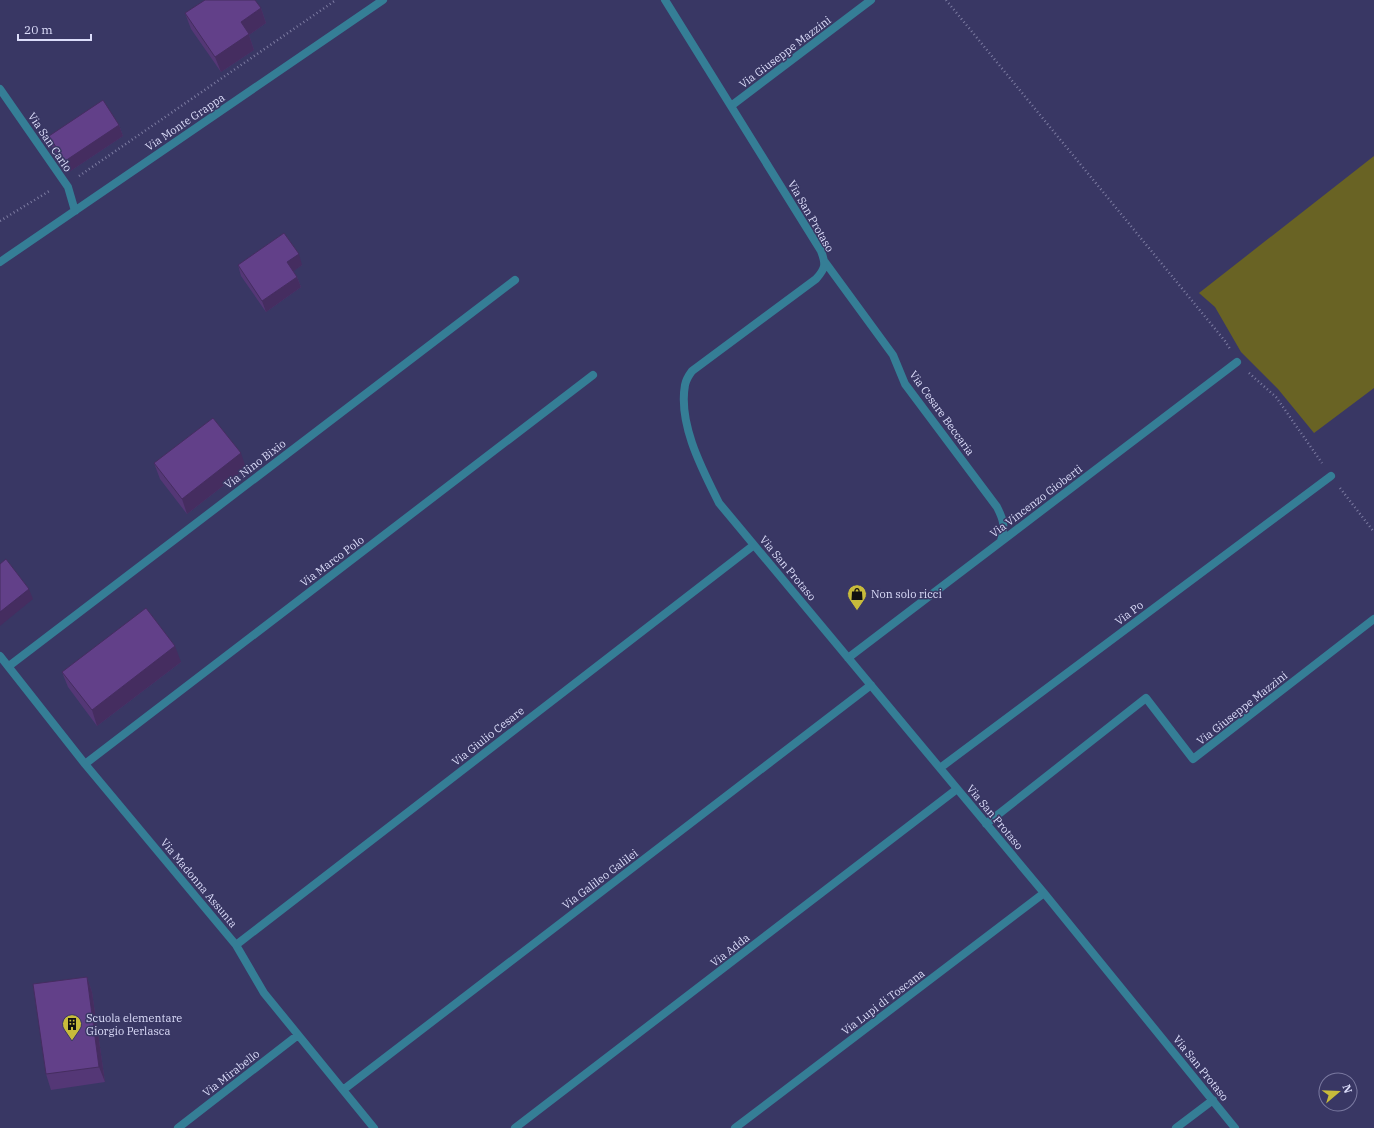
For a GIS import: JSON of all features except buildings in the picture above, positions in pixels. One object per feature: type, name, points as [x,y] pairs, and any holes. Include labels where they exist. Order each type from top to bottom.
[{"type":"street","name":"Via Monte Grappa","points":[[0,262],[383,0]]},
{"type":"street","name":"Via San Protaso","points":[[665,0],[821,251],[825,262],[823,271],[816,279],[692,371],[685,384],[684,409],[690,435],[698,458],[719,503],[1044,893],[1235,1128]]},
{"type":"street","name":"Via Giuseppe Mazzini","points":[[731,106],[871,0]]},
{"type":"street","name":"Via San Carlo","points":[[0,89],[68,187],[75,211]]},
{"type":"street","name":"Via Cesare Beccaria","points":[[825,262],[893,355],[905,384],[998,507],[1004,520],[1004,532],[1001,541]]},
{"type":"street","name":"Via Nino Bixio","points":[[9,666],[515,280]]},
{"type":"street","name":"Via Vincenzo Gioberti","points":[[848,658],[1237,362]]},
{"type":"street","name":"Via Marco Polo","points":[[85,764],[592,375]]},
{"type":"street","name":"Via Po","points":[[940,768],[1331,476]]},
{"type":"street","name":"Via Giulio Cesare","points":[[236,945],[754,545]]},
{"type":"street","name":"Via Giuseppe Mazzini","points":[[986,824],[1146,698],[1193,759],[1374,619]]},
{"type":"street","name":"Via Madonna Assunta","points":[[0,656],[85,764],[236,945],[264,993],[374,1128]]},
{"type":"street","name":"Via Galileo Galilei","points":[[343,1090],[871,685]]},
{"type":"street","name":"Via Adda","points":[[515,1128],[957,789]]},
{"type":"street","name":"Via Lupi di Toscana","points":[[735,1128],[1044,893]]},
{"type":"street","name":"Via Mirabello","points":[[178,1128],[298,1035]]},
{"type":"street","points":[[1176,1128],[1213,1100]]},
{"type":"path","points":[[0,221],[49,191],[84,174],[336,0]]},
{"type":"path","points":[[946,0],[1225,342],[1237,362],[1276,397],[1331,476],[1374,532]]},
{"type":"shaded area","points":[[1374,156],[1374,388],[1314,433],[1278,389],[1241,352],[1215,307],[1199,293]]},
{"type":"place","name":"Non solo ricci","points":[[857,611]]},
{"type":"place","name":"Scuola elementare Giorgio Perlasca","points":[[72,1041]]}]
